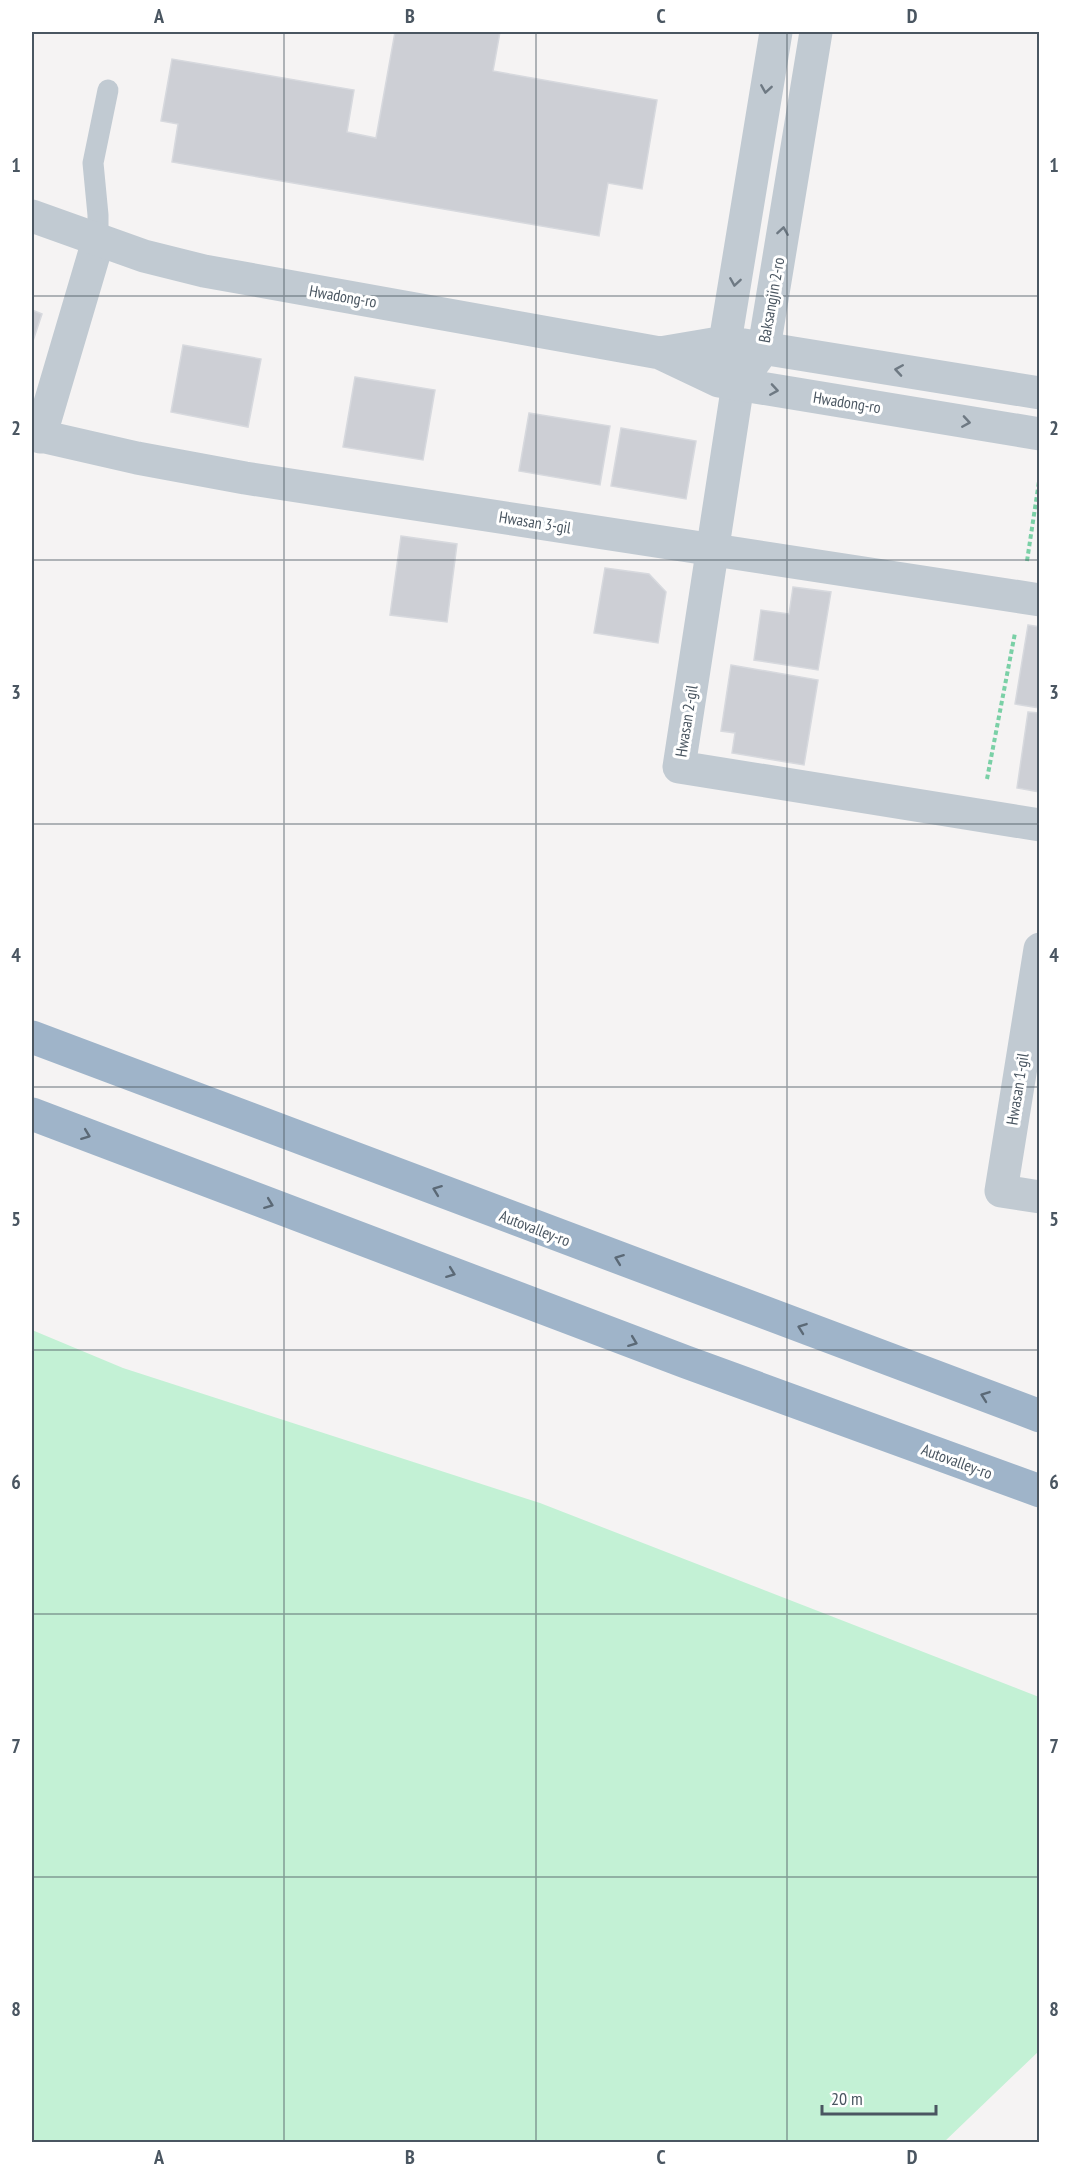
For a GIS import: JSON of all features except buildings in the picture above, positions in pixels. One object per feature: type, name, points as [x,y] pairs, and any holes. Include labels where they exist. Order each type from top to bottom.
[{"type":"highway","name":"Autovalley-ro","points":[[32,1037],[1040,1416]]},
{"type":"highway","name":"Autovalley-ro","points":[[32,1114],[686,1362],[1040,1491]]},
{"type":"street","points":[[738,384],[725,342],[776,32]]},
{"type":"street","name":"Baksangjin 2-ro","points":[[738,384],[764,348],[816,32]]},
{"type":"street","name":"Hwadong-ro","points":[[32,216],[98,241],[204,271],[660,352],[719,381],[1040,434]]},
{"type":"street","points":[[36,436],[98,241]]},
{"type":"street","name":"Hwadong-ro","points":[[660,352],[725,342],[1040,393]]},
{"type":"street","name":"Hwasan 2-gil","points":[[738,384],[679,767],[1040,825]]},
{"type":"street","name":"Hwasan 3-gil","points":[[36,436],[245,477],[1030,598]]},
{"type":"street","name":"Hwasan 1-gil","points":[[1040,948],[1001,1191],[1040,1197]]},
{"type":"lane","points":[[98,241],[93,163],[108,90]]},
{"type":"path","points":[[981,815],[1030,598],[1040,475]]},
{"type":"green space","points":[[32,1330],[123,1368],[540,1503],[1039,1697],[1039,2051],[944,2142],[32,2142]]}]
